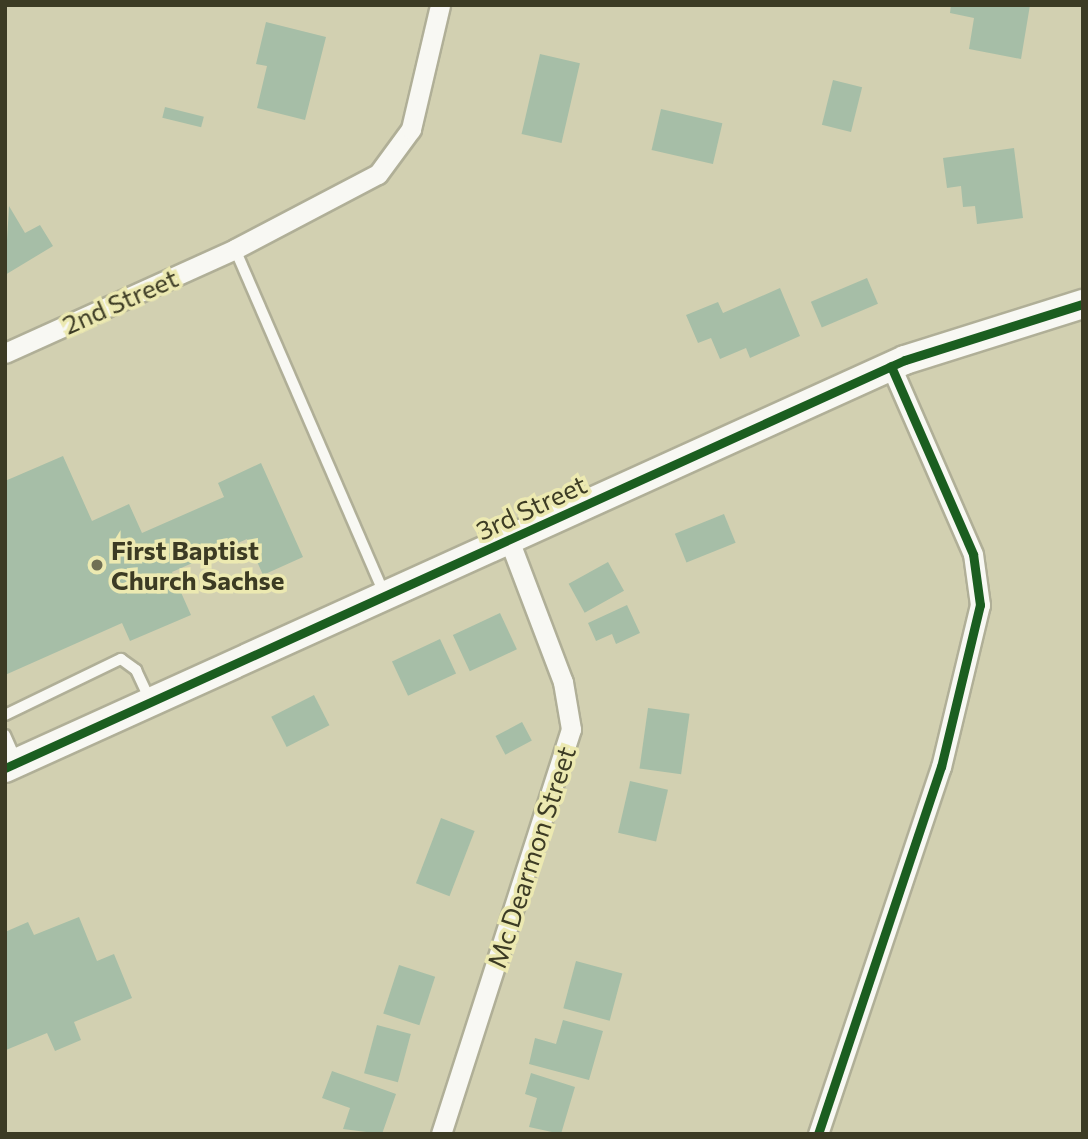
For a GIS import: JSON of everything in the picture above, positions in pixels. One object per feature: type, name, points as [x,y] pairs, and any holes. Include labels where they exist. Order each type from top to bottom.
[{"type":"street","name":"2nd Street","points":[[5,352],[235,249],[377,174],[411,129],[440,5]]},
{"type":"street","name":"3rd Street","points":[[11,765],[891,366],[1007,323],[1083,304]]},
{"type":"street","points":[[818,1134],[941,767],[980,605],[973,554],[891,366]]},
{"type":"street","name":"Mc Dearmon Street","points":[[441,1134],[571,729],[563,682],[509,540]]},
{"type":"lane","points":[[235,249],[386,596]]},
{"type":"lane","points":[[5,715],[121,659],[136,670],[150,702]]},
{"type":"lane","points":[[5,735],[11,765]]},
{"type":"building","points":[[951,5],[1030,5],[1021,59],[969,49],[974,18],[950,13]]},
{"type":"building","points":[[266,22],[326,37],[305,120],[257,108],[267,66],[256,64]]},
{"type":"building","points":[[540,54],[580,63],[562,143],[522,134]]},
{"type":"building","points":[[833,80],[862,87],[851,132],[822,125]]},
{"type":"building","points":[[165,107],[204,117],[201,127],[162,118]]},
{"type":"building","points":[[661,109],[722,123],[713,164],[652,150]]},
{"type":"building","points":[[1014,148],[1023,218],[977,224],[975,206],[963,207],[961,186],[947,188],[943,158]]},
{"type":"building","points":[[9,206],[25,233],[40,225],[53,246],[5,275]]},
{"type":"building","points":[[867,278],[878,304],[822,328],[811,302]]},
{"type":"building","points":[[780,288],[800,336],[750,358],[746,348],[720,359],[711,338],[698,343],[686,315],[718,302],[723,313]]},
{"type":"building","name":"First Baptist Church Sachse","points":[[63,456],[92,521],[129,504],[142,533],[224,497],[218,483],[261,463],[303,557],[263,575],[247,539],[172,572],[191,615],[130,641],[122,623],[5,675],[5,481]]},
{"type":"building","points":[[724,514],[736,543],[686,563],[675,534]]},
{"type":"building","points":[[608,562],[624,591],[585,613],[569,584]]},
{"type":"building","points":[[627,605],[640,633],[616,644],[612,634],[596,641],[588,623]]},
{"type":"building","points":[[500,613],[517,649],[470,671],[453,635]]},
{"type":"building","points":[[440,639],[456,673],[408,696],[392,661]]},
{"type":"building","points":[[314,695],[329,725],[287,747],[271,717]]},
{"type":"building","points":[[648,708],[690,714],[681,774],[640,768]]},
{"type":"building","points":[[522,722],[532,741],[505,755],[496,736]]},
{"type":"building","points":[[630,781],[668,790],[656,841],[618,833]]},
{"type":"building","points":[[441,818],[475,831],[450,896],[416,883]]},
{"type":"building","points":[[79,917],[97,961],[114,954],[132,998],[74,1022],[81,1040],[55,1051],[47,1033],[6,1050],[5,932],[28,922],[34,935]]},
{"type":"building","points":[[576,961],[622,973],[610,1021],[563,1008]]},
{"type":"building","points":[[399,965],[435,977],[419,1025],[383,1014]]},
{"type":"building","points":[[563,1020],[603,1031],[589,1080],[529,1064],[535,1038],[556,1044]]},
{"type":"building","points":[[377,1025],[411,1034],[398,1082],[364,1073]]},
{"type":"building","points":[[332,1071],[396,1094],[382,1134],[343,1129],[350,1108],[322,1098]]},
{"type":"building","points":[[531,1073],[575,1087],[561,1134],[529,1127],[537,1098],[525,1094]]},
{"type":"cycle path","points":[[5,768],[905,360],[1083,304]]},
{"type":"cycle path","points":[[818,1134],[941,767],[980,605],[973,554],[891,366]]},
{"type":"place","name":"First Baptist Church Sachse","points":[[97,565]]}]
